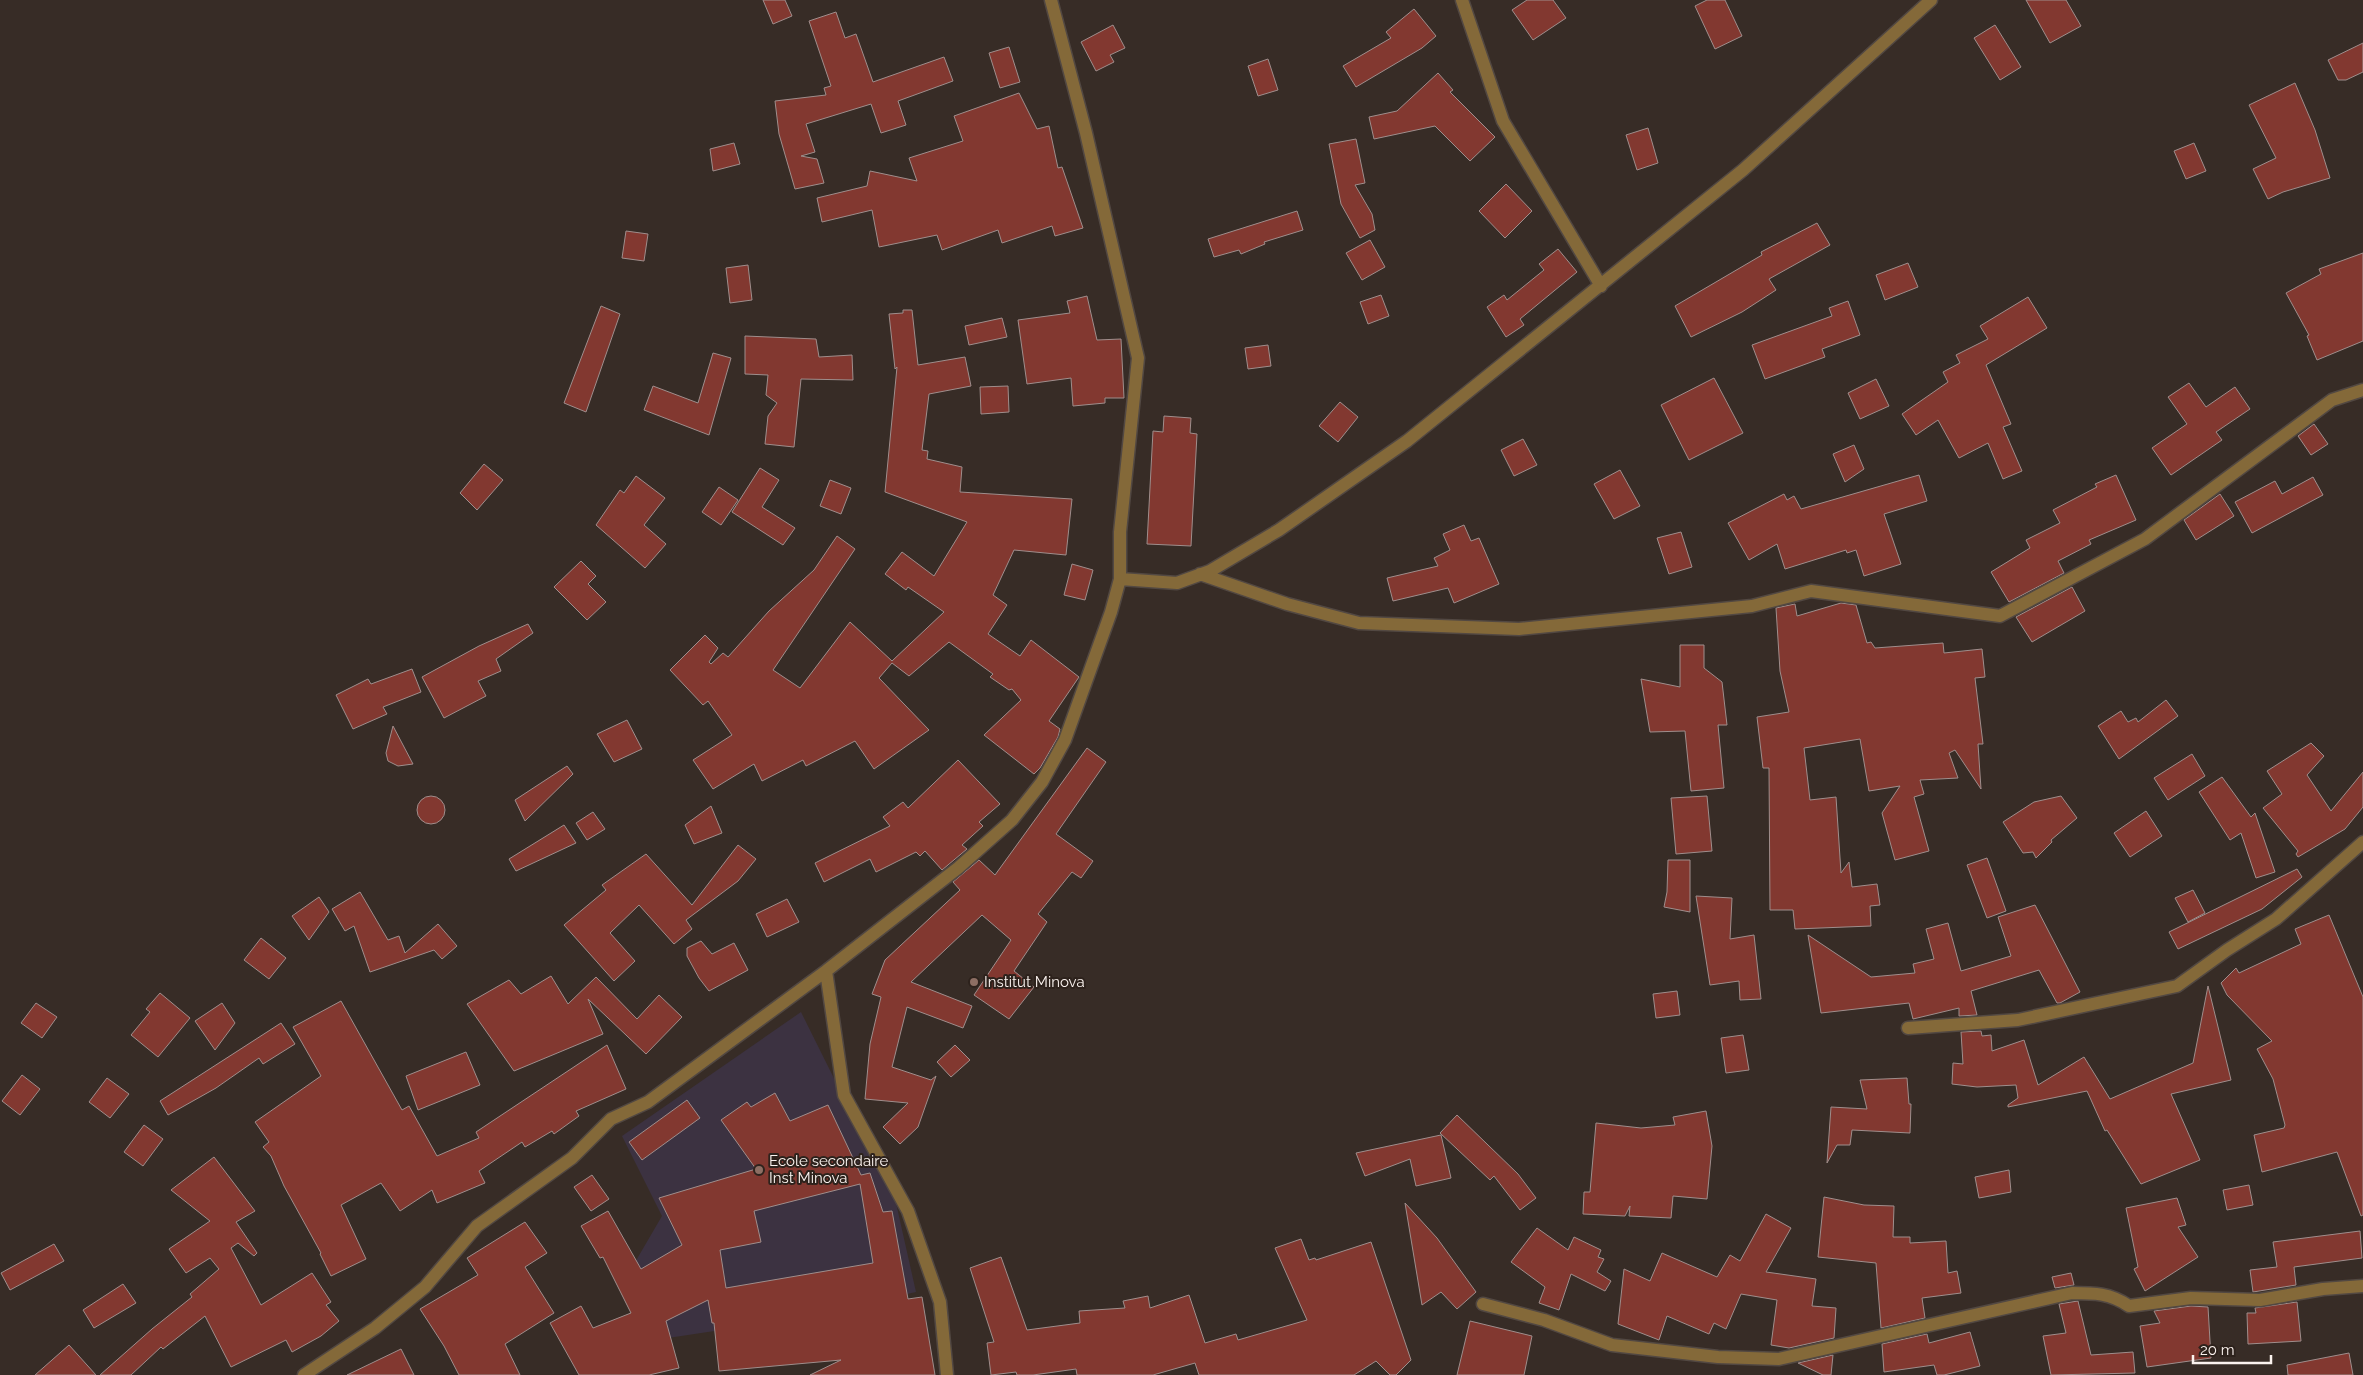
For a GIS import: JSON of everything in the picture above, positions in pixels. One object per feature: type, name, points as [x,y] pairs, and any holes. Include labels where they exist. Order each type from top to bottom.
[{"type":"street","points":[[304,1375],[375,1328],[425,1287],[477,1226],[572,1158],[611,1119],[648,1102],[826,971],[958,868],[1012,820],[1042,782],[1065,740],[1111,612],[1120,579],[1120,532],[1138,358],[1086,133],[1050,0]]},
{"type":"street","points":[[1462,0],[1503,121],[1601,286]]},
{"type":"street","points":[[1120,579],[1177,582],[1200,574],[1279,530],[1407,441],[1743,170],[1931,0]]},
{"type":"street","points":[[1200,574],[1286,604],[1360,624],[1519,628],[1752,606],[1811,591],[2000,616],[2145,539],[2332,400],[2363,390]]},
{"type":"street","points":[[1908,1028],[2018,1020],[2177,986],[2227,950],[2276,919],[2363,842]]},
{"type":"street","points":[[826,971],[844,1095],[908,1211],[940,1302],[947,1375]]},
{"type":"street","points":[[1483,1304],[1544,1320],[1612,1345],[1718,1357],[1779,1358],[2072,1293],[2099,1293],[2116,1297],[2129,1306],[2191,1298],[2260,1300],[2363,1286]]},
{"type":"shaded area","name":"Ecole secondaire Inst Minova","points":[[801,1012],[896,1203],[916,1292],[806,1317],[668,1338],[634,1264],[662,1216],[622,1136]]},
{"type":"building","points":[[763,0],[785,0],[792,16],[773,24]]},
{"type":"building","points":[[1527,0],[1553,0],[1566,18],[1533,40],[1512,10]]},
{"type":"building","points":[[1707,0],[1725,0],[1742,36],[1715,49],[1695,6]]},
{"type":"building","points":[[2026,0],[2066,0],[2081,26],[2050,43]]},
{"type":"building","points":[[1414,9],[1436,36],[1422,48],[1356,87],[1343,66],[1391,38],[1386,32]]},
{"type":"building","points":[[836,12],[845,38],[856,34],[873,82],[944,57],[953,81],[898,101],[906,125],[881,133],[871,104],[806,124],[815,152],[801,156],[817,159],[824,183],[795,189],[779,134],[775,101],[826,95],[824,88],[831,86],[809,21]]},
{"type":"building","points":[[1113,25],[1125,48],[1110,55],[1114,62],[1096,71],[1081,42]]},
{"type":"building","points":[[1995,25],[2021,67],[2000,80],[1974,38]]},
{"type":"building","points":[[2363,43],[2363,72],[2346,80],[2338,80],[2328,60]]},
{"type":"building","points":[[1009,47],[1020,82],[1000,88],[989,53]]},
{"type":"building","points":[[1268,59],[1278,90],[1258,96],[1248,66]]},
{"type":"building","points":[[1438,73],[1453,90],[1450,92],[1495,137],[1470,161],[1435,126],[1374,139],[1369,117],[1397,111]]},
{"type":"building","points":[[2295,83],[2315,130],[2330,178],[2283,192],[2268,199],[2253,169],[2276,158],[2249,105]]},
{"type":"building","points":[[1019,93],[1037,129],[1049,126],[1058,168],[1062,167],[1083,228],[1055,236],[1052,226],[1002,243],[998,230],[942,250],[937,235],[879,247],[872,210],[822,222],[817,198],[867,186],[870,171],[917,181],[909,158],[963,141],[954,116]]},
{"type":"building","points":[[1648,128],[1658,163],[1637,170],[1626,135]]},
{"type":"building","points":[[1356,139],[1365,183],[1355,185],[1372,214],[1375,230],[1360,238],[1341,204],[1329,144]]},
{"type":"building","points":[[734,143],[740,164],[713,171],[710,149]]},
{"type":"building","points":[[2194,143],[2206,171],[2186,179],[2174,151]]},
{"type":"building","points":[[1506,184],[1532,211],[1505,238],[1479,211]]},
{"type":"building","points":[[1297,211],[1303,230],[1264,242],[1265,244],[1241,254],[1239,250],[1214,257],[1208,239]]},
{"type":"building","points":[[1817,223],[1830,245],[1769,279],[1776,290],[1742,312],[1691,337],[1675,306],[1762,255],[1761,252]]},
{"type":"building","points":[[626,231],[648,234],[644,261],[622,258]]},
{"type":"building","points":[[1370,240],[1385,267],[1362,280],[1346,253]]},
{"type":"building","points":[[1558,249],[1577,272],[1520,319],[1524,325],[1506,337],[1487,307],[1504,295],[1507,300],[1544,270],[1539,264]]},
{"type":"building","points":[[2363,253],[2363,341],[2317,360],[2307,336],[2309,335],[2286,293],[2321,274],[2319,269]]},
{"type":"building","points":[[1908,263],[1918,287],[1885,300],[1876,275]]},
{"type":"building","points":[[748,265],[752,300],[730,303],[726,268]]},
{"type":"building","points":[[1381,295],[1389,316],[1368,324],[1360,302]]},
{"type":"building","points":[[1087,296],[1097,340],[1121,339],[1124,398],[1105,398],[1105,403],[1073,406],[1071,378],[1027,384],[1018,320],[1070,313],[1067,301]]},
{"type":"building","points":[[2028,297],[2047,328],[1986,365],[2011,424],[2003,427],[2022,471],[2003,479],[1988,443],[1959,458],[1938,420],[1916,435],[1902,414],[1948,382],[1943,372],[1960,363],[1956,355],[1988,339],[1980,326]]},
{"type":"building","points":[[1848,301],[1860,335],[1822,349],[1825,357],[1765,379],[1752,345],[1832,316],[1829,308]]},
{"type":"building","points":[[601,306],[620,314],[586,412],[564,403]]},
{"type":"building","points":[[903,310],[912,310],[918,365],[965,357],[971,386],[929,394],[922,450],[928,451],[927,459],[962,467],[960,492],[1072,499],[1066,555],[1014,550],[993,595],[1007,605],[988,634],[1020,656],[1031,640],[1079,677],[1049,721],[1060,729],[1058,737],[1040,768],[1034,774],[984,735],[1021,700],[1012,689],[1009,690],[990,677],[993,674],[949,642],[909,676],[892,663],[879,678],[929,730],[874,769],[855,741],[806,766],[803,760],[762,781],[754,764],[713,789],[693,760],[732,735],[708,701],[703,705],[670,670],[705,635],[718,648],[709,662],[711,664],[723,653],[728,657],[769,611],[814,570],[837,536],[855,549],[773,670],[800,688],[850,622],[892,661],[944,612],[908,587],[906,590],[885,574],[902,552],[934,576],[967,522],[885,492],[897,367],[895,369],[889,314],[903,313]]},
{"type":"building","points":[[1002,318],[1007,337],[969,345],[965,326]]},
{"type":"building","points":[[745,336],[816,339],[819,357],[852,355],[853,380],[801,379],[794,447],[765,444],[768,416],[777,403],[766,395],[768,375],[745,374]]},
{"type":"building","points":[[1268,345],[1271,366],[1248,369],[1245,348]]},
{"type":"building","points":[[713,353],[731,358],[709,435],[644,410],[653,386],[698,403]]},
{"type":"building","points":[[1714,378],[1743,433],[1689,460],[1661,405]]},
{"type":"building","points":[[1876,379],[1889,406],[1860,419],[1848,393]]},
{"type":"building","points":[[2189,383],[2206,407],[2235,387],[2250,409],[2216,432],[2222,440],[2171,475],[2152,448],[2187,424],[2168,397]]},
{"type":"building","points":[[1008,386],[1009,412],[981,414],[980,387]]},
{"type":"building","points":[[1340,402],[1358,417],[1338,442],[1319,426]]},
{"type":"building","points":[[1164,416],[1191,418],[1190,433],[1197,434],[1191,546],[1147,544],[1153,431],[1163,432]]},
{"type":"building","points":[[2314,424],[2328,444],[2311,455],[2298,436]]},
{"type":"building","points":[[1523,439],[1537,465],[1514,476],[1501,450]]},
{"type":"building","points":[[1854,445],[1864,469],[1845,482],[1833,454]]},
{"type":"building","points":[[484,464],[503,480],[477,510],[460,493]]},
{"type":"building","points":[[760,468],[779,480],[762,507],[795,528],[783,545],[732,512]]},
{"type":"building","points":[[1620,470],[1640,506],[1614,519],[1594,484]]},
{"type":"building","points":[[1919,475],[1927,501],[1884,514],[1901,564],[1864,576],[1856,550],[1847,553],[1846,550],[1785,569],[1777,544],[1749,560],[1728,523],[1784,494],[1787,500],[1794,496],[1801,509]]},
{"type":"building","points":[[2116,475],[2136,520],[2089,540],[2091,544],[2058,561],[2064,573],[2009,602],[1991,572],[2030,548],[2026,540],[2060,523],[2053,510],[2097,487],[2095,484]]},
{"type":"building","points":[[636,476],[665,498],[644,525],[666,544],[645,568],[596,525],[620,490],[624,493]]},
{"type":"building","points":[[2313,477],[2323,495],[2252,533],[2235,502],[2275,481],[2282,494]]},
{"type":"building","points":[[830,480],[851,488],[841,514],[820,506]]},
{"type":"building","points":[[719,487],[738,500],[721,525],[702,512]]},
{"type":"building","points":[[2220,494],[2234,516],[2196,540],[2184,520]]},
{"type":"building","points":[[1464,525],[1471,541],[1479,538],[1499,584],[1454,603],[1448,588],[1393,601],[1387,578],[1438,566],[1434,558],[1450,550],[1443,534]]},
{"type":"building","points":[[1681,532],[1692,567],[1669,574],[1657,538]]},
{"type":"building","points":[[581,561],[596,576],[588,584],[606,602],[587,620],[554,587]]},
{"type":"building","points":[[1072,564],[1093,570],[1085,600],[1064,595]]},
{"type":"building","points":[[2072,587],[2085,611],[2032,642],[2016,617]]},
{"type":"building","points":[[1841,603],[1856,605],[1867,643],[1871,642],[1875,648],[1943,643],[1944,653],[1982,649],[1985,677],[1975,678],[1983,744],[1978,744],[1981,789],[1955,750],[1949,753],[1958,778],[1920,780],[1924,794],[1914,797],[1929,851],[1895,860],[1882,813],[1900,786],[1869,791],[1860,739],[1804,748],[1810,800],[1836,797],[1841,873],[1849,862],[1852,887],[1877,884],[1880,905],[1870,906],[1871,926],[1795,929],[1793,910],[1770,910],[1769,768],[1763,768],[1757,717],[1789,712],[1780,671],[1776,608],[1795,604],[1797,616]]},
{"type":"building","points":[[528,624],[533,633],[496,659],[501,671],[478,681],[486,696],[444,718],[422,677],[479,646]]},
{"type":"building","points":[[1680,645],[1704,645],[1704,668],[1722,682],[1727,725],[1718,725],[1724,788],[1691,791],[1685,731],[1650,732],[1641,679],[1680,687]]},
{"type":"building","points":[[412,669],[421,692],[383,707],[387,714],[353,729],[336,695],[368,679],[371,684]]},
{"type":"building","points":[[2166,700],[2178,716],[2119,759],[2098,726],[2121,711],[2128,722],[2136,718],[2138,722]]},
{"type":"building","points":[[627,720],[642,749],[614,762],[597,734]]},
{"type":"building","points":[[393,726],[413,764],[398,766],[388,761],[386,753]]},
{"type":"building","points":[[2311,743],[2324,756],[2307,775],[2331,811],[2363,772],[2363,807],[2345,829],[2298,857],[2296,854],[2298,851],[2263,808],[2282,794],[2267,771]]},
{"type":"building","points":[[1087,748],[1106,762],[1056,834],[1093,861],[1081,878],[1072,872],[1038,914],[1047,922],[1014,971],[1034,987],[1009,1019],[974,995],[1011,940],[982,915],[911,982],[972,1006],[963,1028],[907,1007],[892,1067],[931,1080],[936,1076],[918,1127],[900,1144],[883,1127],[908,1103],[865,1099],[870,1044],[881,997],[872,994],[885,960],[960,890],[953,882],[979,860],[995,875]]},
{"type":"building","points":[[2192,754],[2205,776],[2168,800],[2154,778]]},
{"type":"building","points":[[958,760],[1000,804],[979,822],[983,826],[962,845],[967,849],[942,870],[925,851],[920,856],[916,852],[876,872],[870,859],[824,882],[815,863],[890,826],[883,817],[903,802],[908,808]]},
{"type":"building","points":[[567,766],[573,774],[525,821],[515,800]]},
{"type":"building","points":[[2222,777],[2251,817],[2255,813],[2275,872],[2256,878],[2241,833],[2230,840],[2199,792]]},
{"type":"building","points":[[431,796],[441,800],[445,810],[441,820],[431,824],[421,820],[417,810],[421,800]]},
{"type":"building","points":[[1707,796],[1712,851],[1676,854],[1671,798]]},
{"type":"building","points":[[2061,796],[2077,818],[2051,840],[2052,842],[2036,858],[2033,852],[2023,853],[2003,822],[2034,802]]},
{"type":"building","points":[[711,806],[722,833],[694,844],[685,825]]},
{"type":"building","points":[[2146,811],[2162,836],[2130,857],[2114,833]]},
{"type":"building","points":[[593,812],[605,829],[587,840],[576,823]]},
{"type":"building","points":[[564,825],[576,843],[516,871],[509,859]]},
{"type":"building","points":[[738,845],[756,859],[738,881],[686,920],[692,929],[674,944],[639,905],[610,933],[635,961],[614,981],[564,925],[606,890],[602,885],[646,854],[692,905]]},
{"type":"building","points":[[1987,858],[2006,911],[1987,918],[1967,865]]},
{"type":"building","points":[[1668,860],[1690,860],[1690,912],[1664,907],[1667,892]]},
{"type":"building","points":[[2297,869],[2302,877],[2262,909],[2178,949],[2169,932]]},
{"type":"building","points":[[2193,890],[2205,913],[2188,922],[2175,898]]},
{"type":"building","points":[[360,892],[388,940],[399,936],[405,953],[438,924],[457,946],[442,959],[434,950],[370,972],[354,926],[345,931],[332,909]]},
{"type":"building","points":[[1696,896],[1732,898],[1730,939],[1754,935],[1761,999],[1740,1000],[1739,981],[1710,985]]},
{"type":"building","points":[[319,897],[329,912],[309,940],[292,916]]},
{"type":"building","points":[[787,899],[799,922],[767,937],[756,914]]},
{"type":"building","points":[[2035,905],[2080,992],[2060,1003],[2057,1003],[2039,970],[1971,991],[1977,1015],[1959,1016],[1959,1008],[1913,1019],[1909,1003],[1821,1013],[1808,935],[1871,977],[1915,973],[1913,964],[1934,959],[1926,929],[1948,923],[1961,971],[2011,956],[1998,917]]},
{"type":"building","points":[[2329,915],[2363,997],[2363,1215],[2361,1216],[2337,1152],[2262,1172],[2254,1135],[2284,1128],[2285,1125],[2273,1079],[2257,1049],[2272,1041],[2227,995],[2221,983],[2236,968],[2239,973],[2301,944],[2295,929]]},
{"type":"building","points":[[261,938],[286,958],[269,979],[244,960]]},
{"type":"building","points":[[701,941],[712,954],[734,943],[748,970],[709,991],[699,978],[687,956],[687,948]]},
{"type":"building","points":[[551,976],[568,1004],[596,977],[637,1019],[659,995],[682,1017],[646,1054],[588,999],[603,1034],[514,1071],[467,1004],[509,980],[521,994]]},
{"type":"building","points":[[2208,986],[2231,1080],[2171,1094],[2200,1160],[2141,1184],[2107,1130],[2105,1131],[2087,1091],[2008,1107],[2018,1098],[2016,1085],[1977,1087],[1952,1084],[1953,1063],[1963,1064],[1961,1032],[1981,1031],[1982,1036],[1991,1035],[1992,1051],[2024,1040],[2038,1085],[2084,1057],[2110,1099],[2193,1063]]},
{"type":"building","points":[[1677,991],[1680,1015],[1656,1018],[1653,994]]},
{"type":"building","points":[[160,993],[190,1018],[158,1057],[131,1035],[150,1012],[146,1009]]},
{"type":"building","points":[[341,1001],[402,1110],[409,1106],[437,1156],[479,1138],[476,1132],[607,1045],[626,1089],[576,1111],[579,1116],[554,1134],[552,1131],[525,1147],[522,1142],[479,1171],[485,1183],[437,1203],[432,1190],[400,1211],[381,1183],[341,1205],[366,1259],[331,1276],[321,1253],[284,1186],[271,1156],[263,1147],[269,1142],[255,1122],[321,1076],[293,1027]]},
{"type":"building","points":[[36,1003],[57,1017],[42,1038],[21,1023]]},
{"type":"building","points":[[222,1003],[235,1023],[215,1050],[195,1021]]},
{"type":"building","points":[[281,1023],[295,1044],[263,1064],[259,1058],[216,1088],[168,1115],[160,1101]]},
{"type":"building","points":[[1743,1035],[1749,1070],[1726,1073],[1721,1038]]},
{"type":"building","points":[[955,1045],[970,1060],[951,1077],[937,1062]]},
{"type":"building","points":[[466,1052],[480,1085],[418,1110],[406,1076]]},
{"type":"building","points":[[22,1075],[40,1089],[20,1115],[2,1101]]},
{"type":"building","points":[[107,1078],[129,1094],[110,1118],[89,1102]]},
{"type":"building","points":[[1907,1078],[1909,1104],[1911,1104],[1910,1133],[1852,1130],[1850,1145],[1837,1145],[1827,1163],[1831,1107],[1867,1109],[1860,1080]]},
{"type":"building","points":[[775,1093],[790,1121],[828,1105],[861,1175],[870,1173],[883,1212],[892,1211],[908,1299],[922,1297],[935,1375],[810,1375],[841,1360],[719,1371],[714,1323],[712,1323],[708,1300],[666,1321],[679,1368],[649,1375],[579,1375],[550,1323],[581,1306],[593,1328],[631,1313],[603,1257],[600,1258],[581,1226],[608,1211],[641,1269],[682,1245],[659,1198],[756,1169],[721,1120],[747,1102],[751,1107]],"holes":[[[860,1184],[873,1263],[726,1288],[720,1250],[761,1242],[754,1211]]]},
{"type":"building","points":[[687,1100],[700,1118],[642,1160],[629,1142]]},
{"type":"building","points":[[1706,1111],[1712,1146],[1707,1199],[1673,1196],[1671,1218],[1629,1216],[1630,1206],[1625,1216],[1583,1214],[1584,1192],[1590,1192],[1596,1123],[1641,1128],[1675,1125],[1673,1117]]},
{"type":"building","points":[[1457,1115],[1518,1174],[1536,1198],[1520,1210],[1494,1176],[1490,1180],[1440,1133]]},
{"type":"building","points":[[144,1125],[163,1139],[143,1166],[124,1152]]},
{"type":"building","points":[[1441,1135],[1451,1178],[1416,1186],[1410,1159],[1365,1176],[1356,1153]]},
{"type":"building","points":[[214,1157],[255,1211],[236,1222],[257,1253],[254,1256],[238,1243],[231,1248],[261,1305],[312,1273],[331,1302],[326,1305],[339,1321],[321,1336],[292,1352],[286,1340],[231,1367],[205,1316],[163,1349],[161,1347],[131,1375],[100,1375],[192,1297],[190,1294],[219,1269],[210,1258],[186,1273],[169,1249],[210,1221],[171,1190]]},
{"type":"building","points":[[2009,1170],[2011,1192],[1979,1198],[1975,1177]]},
{"type":"building","points":[[592,1175],[609,1199],[591,1211],[574,1187]]},
{"type":"building","points":[[2249,1185],[2253,1205],[2227,1210],[2223,1190]]},
{"type":"building","points":[[1824,1197],[1864,1205],[1894,1206],[1893,1237],[1910,1237],[1910,1243],[1946,1241],[1948,1273],[1957,1271],[1961,1293],[1922,1298],[1925,1318],[1881,1328],[1876,1263],[1818,1257]]},
{"type":"building","points":[[2177,1198],[2186,1225],[2178,1227],[2198,1257],[2145,1291],[2134,1269],[2138,1267],[2126,1208]]},
{"type":"building","points":[[1405,1203],[1437,1238],[1476,1292],[1457,1309],[1441,1292],[1422,1305]]},
{"type":"building","points":[[1766,1214],[1791,1228],[1766,1272],[1816,1279],[1812,1306],[1836,1308],[1834,1338],[1789,1348],[1771,1345],[1777,1300],[1741,1294],[1726,1329],[1714,1323],[1709,1334],[1667,1316],[1659,1340],[1618,1324],[1624,1269],[1650,1281],[1662,1253],[1717,1277],[1730,1255],[1740,1261]]},
{"type":"building","points":[[525,1222],[547,1253],[525,1267],[554,1313],[505,1344],[520,1375],[459,1375],[444,1346],[420,1309],[478,1275],[467,1258]]},
{"type":"building","points":[[1537,1228],[1568,1250],[1574,1237],[1601,1250],[1598,1257],[1604,1259],[1597,1272],[1611,1281],[1605,1291],[1571,1274],[1559,1310],[1539,1303],[1545,1287],[1511,1262]]},
{"type":"building","points":[[2360,1231],[2362,1258],[2294,1267],[2296,1285],[2253,1292],[2250,1270],[2277,1267],[2273,1242]]},
{"type":"building","points":[[1301,1239],[1309,1260],[1315,1258],[1316,1260],[1371,1242],[1411,1360],[1396,1375],[1390,1375],[1376,1361],[1354,1375],[1199,1375],[1195,1363],[1153,1375],[1077,1375],[1076,1369],[1033,1375],[1017,1375],[1016,1372],[991,1375],[987,1343],[994,1342],[970,1268],[1001,1257],[1027,1330],[1080,1323],[1079,1311],[1125,1308],[1123,1301],[1148,1296],[1150,1308],[1189,1295],[1205,1343],[1236,1334],[1238,1340],[1307,1320],[1275,1248]]},
{"type":"building","points":[[54,1244],[64,1261],[10,1290],[1,1273]]},
{"type":"building","points":[[2071,1273],[2074,1285],[2055,1288],[2052,1277]]},
{"type":"building","points":[[123,1284],[136,1303],[94,1328],[83,1310]]},
{"type":"building","points":[[2078,1301],[2091,1355],[2133,1352],[2135,1373],[2051,1375],[2043,1336],[2066,1333],[2059,1304]]},
{"type":"building","points":[[2297,1302],[2301,1341],[2248,1344],[2247,1313],[2256,1313],[2255,1308]]},
{"type":"building","points":[[2191,1306],[2208,1307],[2211,1358],[2147,1367],[2140,1326],[2160,1323],[2154,1311]]},
{"type":"building","points":[[1470,1321],[1532,1336],[1524,1375],[1457,1375]]},
{"type":"building","points":[[1970,1332],[1980,1366],[1944,1375],[1937,1375],[1934,1365],[1884,1372],[1882,1344],[1927,1334],[1929,1343]]},
{"type":"building","points":[[69,1345],[96,1375],[35,1375]]},
{"type":"building","points":[[401,1349],[414,1375],[347,1375]]},
{"type":"building","points":[[2349,1353],[2353,1375],[2288,1375],[2287,1365]]},
{"type":"building","points":[[1833,1355],[1831,1375],[1823,1375],[1798,1363]]},
{"type":"place","name":"Institut Minova","points":[[974,982]]},
{"type":"place","name":"Ecole secondaire Inst Minova","points":[[759,1170]]}]
